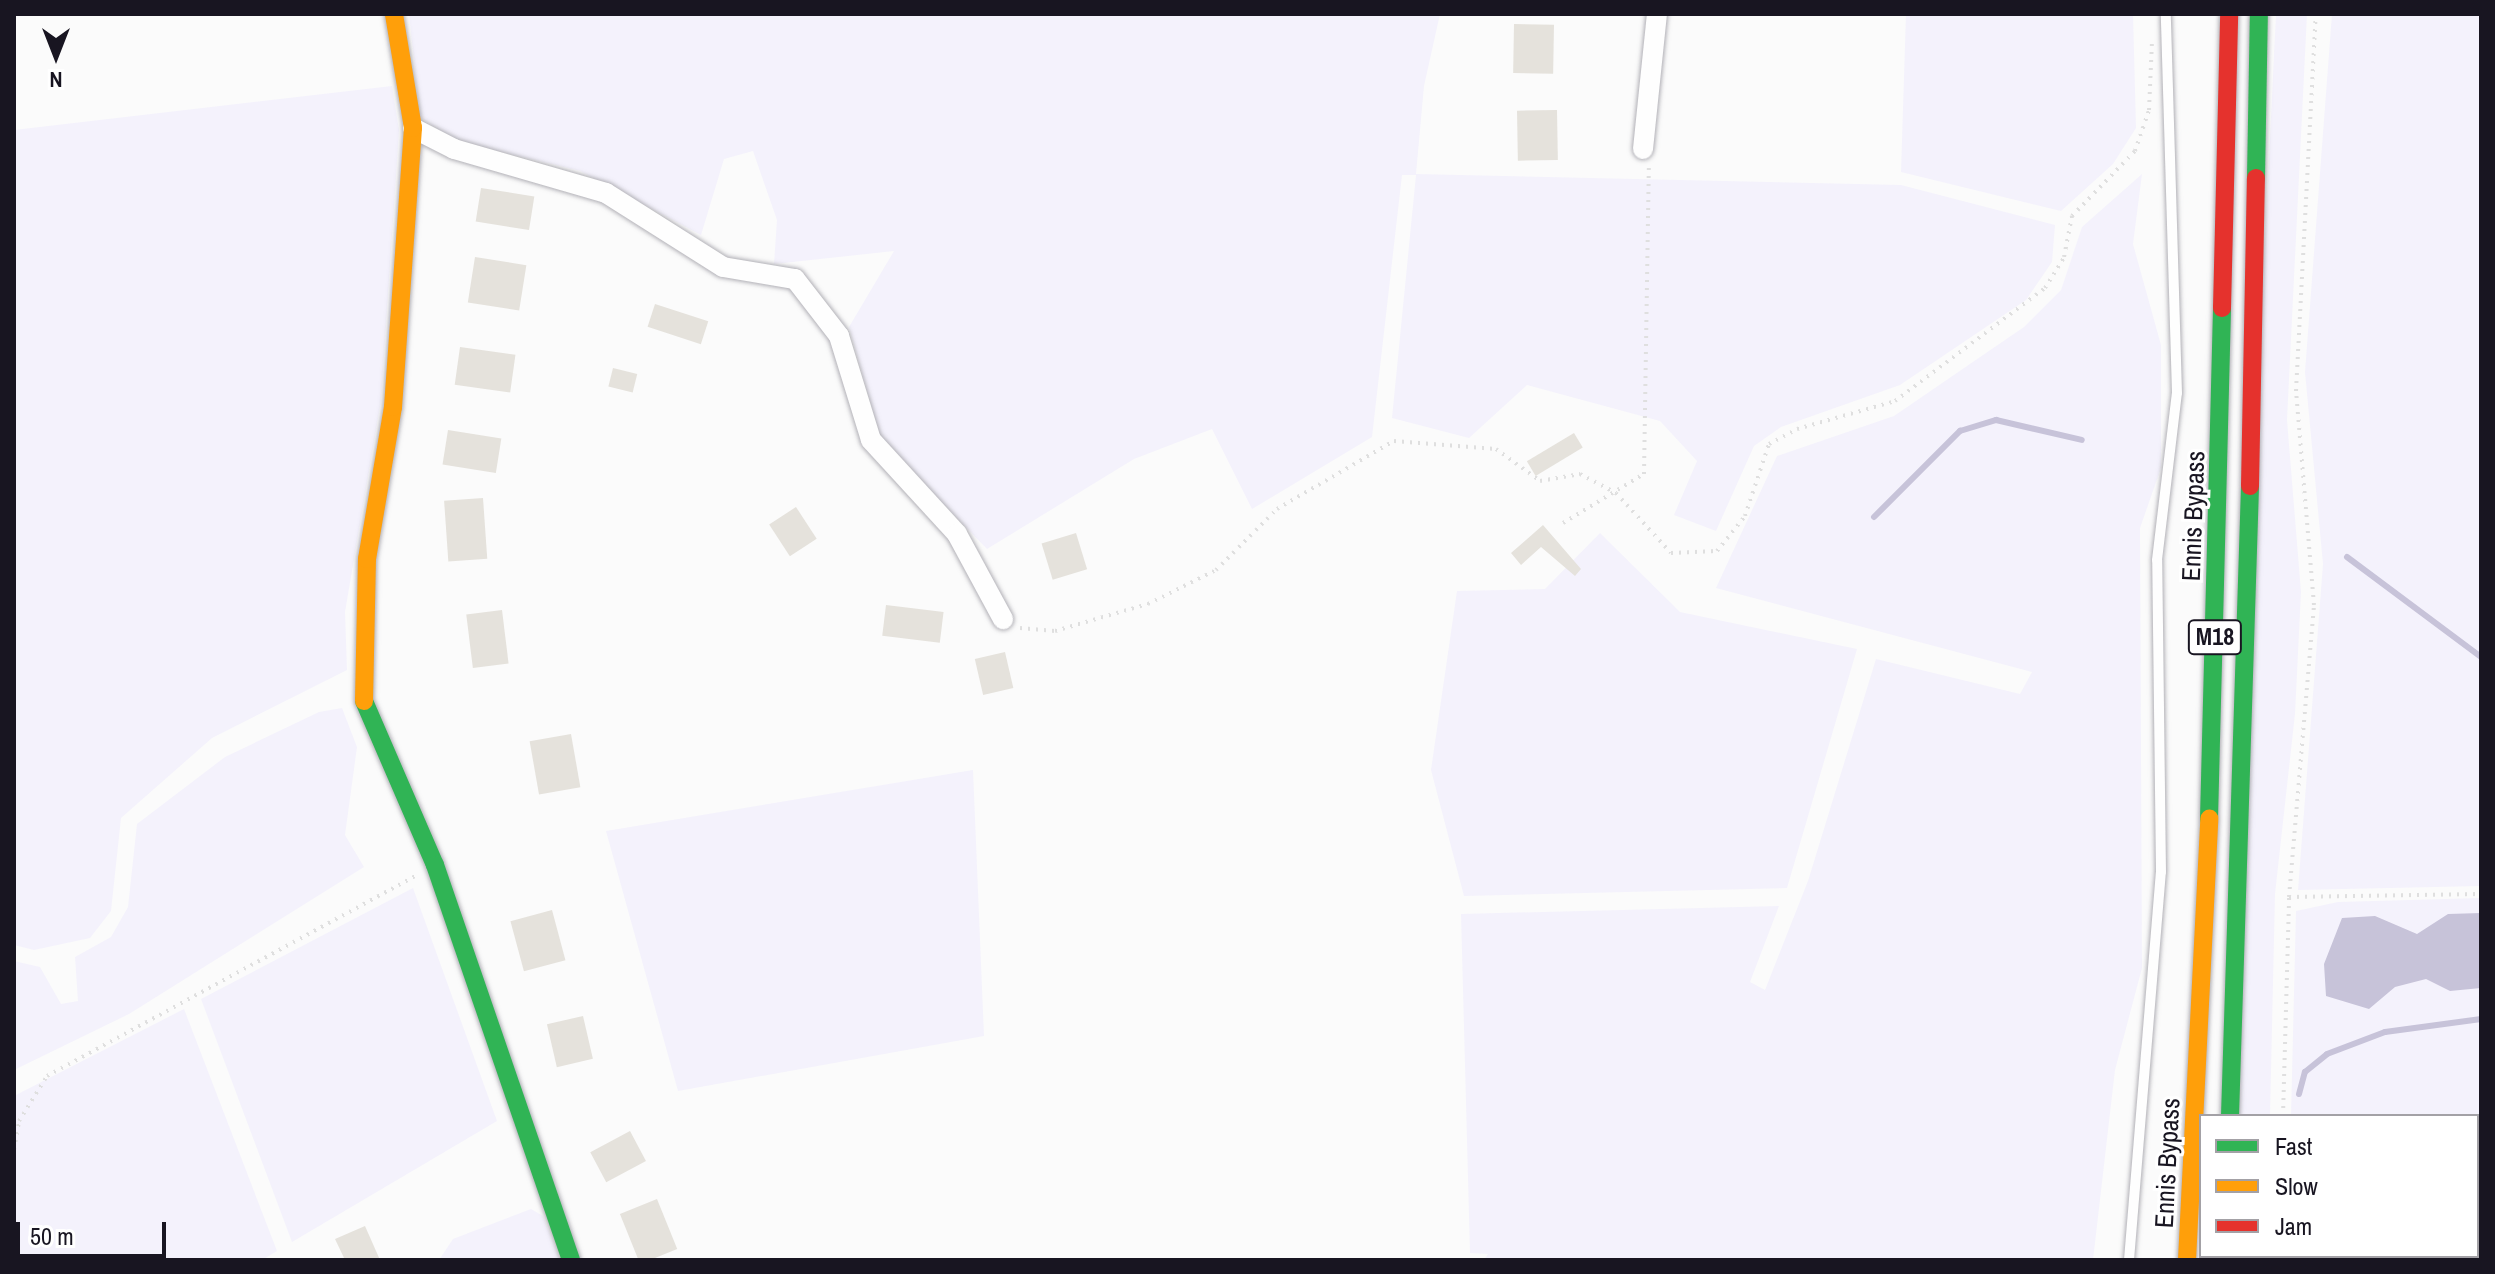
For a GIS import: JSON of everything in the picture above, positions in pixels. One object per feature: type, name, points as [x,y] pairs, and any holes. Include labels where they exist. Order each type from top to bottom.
[{"type":"main road","points":[[394,14],[413,128],[393,407],[367,559],[360,692],[435,865],[571,1260]]},
{"type":"main road","name":"Ennis Bypass","points":[[2187,1260],[2208,868],[2229,14]]},
{"type":"main road","name":"M18","points":[[2230,1114],[2244,787],[2259,14]]},
{"type":"street","points":[[1643,149],[1657,14]]},
{"type":"street","points":[[413,128],[454,149],[606,193],[723,267],[795,279],[839,336],[871,440],[957,534],[1003,619]]},
{"type":"lane","points":[[2129,1260],[2161,872],[2157,560],[2177,393],[2166,14]]},
{"type":"path","points":[[2283,1114],[2289,897],[2314,605],[2296,391],[2316,14]]},
{"type":"path","points":[[1003,619],[1055,631],[1148,604],[1216,570],[1277,509],[1394,441],[1496,449],[1540,481],[1580,474],[1616,493],[1671,553],[1717,551],[1745,516],[1769,444],[1797,429],[1895,401],[2045,288],[2064,257],[2072,216],[2135,151],[2149,110],[2155,35]]},
{"type":"path","points":[[1563,523],[1644,474],[1653,179],[1643,149]]},
{"type":"path","points":[[14,1150],[19,1121],[47,1076],[435,865]]},
{"type":"path","points":[[2289,897],[2481,894]]},
{"type":"shaded area","points":[[409,14],[1440,14],[1424,86],[1416,174],[1901,185],[2055,225],[2052,262],[2026,300],[1900,385],[1781,427],[1754,446],[1716,531],[1674,515],[1697,461],[1660,421],[1527,385],[1469,438],[1392,418],[1416,175],[1402,175],[1372,437],[1252,509],[1212,429],[1134,459],[987,549],[881,440],[849,327],[894,251],[774,264],[777,220],[753,151],[724,159],[701,235],[580,171],[453,140],[420,117]]},
{"type":"shaded area","points":[[1906,14],[2133,14],[2136,128],[2113,164],[2061,211],[1901,172]]},
{"type":"shaded area","points":[[2276,14],[2307,14],[2287,420],[2301,592],[2295,714],[2275,894],[2270,1114],[2223,1114]]},
{"type":"shaded area","points":[[2332,14],[2481,14],[2481,886],[2298,890],[2323,564],[2305,372]]},
{"type":"shaded area","points":[[392,86],[399,130],[381,401],[345,612],[347,670],[212,738],[121,818],[111,911],[90,938],[34,950],[14,945],[14,130]]},
{"type":"shaded area","points":[[2142,174],[2133,244],[2161,345],[2161,468],[2140,528],[2142,968],[2115,1070],[2093,1260],[1484,1260],[1488,1254],[1470,1253],[1461,914],[1779,906],[1750,982],[1765,990],[1808,881],[1876,659],[2020,694],[2032,672],[1716,588],[1777,456],[1894,416],[2024,327],[2061,290],[2082,227]]},
{"type":"shaded area","points":[[1600,533],[1680,612],[1857,649],[1787,888],[1464,896],[1431,770],[1457,591],[1545,589]]},
{"type":"shaded area","points":[[342,708],[357,747],[345,835],[364,867],[129,1014],[14,1070],[14,961],[40,967],[61,1004],[78,1001],[75,957],[111,937],[128,907],[137,824],[225,757],[319,712]]},
{"type":"shaded area","points":[[973,770],[984,1036],[678,1091],[606,831]]},
{"type":"shaded area","points":[[413,888],[497,1121],[292,1242],[201,999]]},
{"type":"shaded area","points":[[2481,898],[2481,1260],[2287,1260],[2479,1258],[2479,1114],[2291,1114],[2296,911],[2338,902]]},
{"type":"shaded area","points":[[2481,913],[2481,988],[2450,991],[2426,979],[2395,987],[2369,1009],[2326,996],[2324,964],[2342,918],[2375,916],[2417,934],[2448,914]]},
{"type":"shaded area","points":[[184,1009],[277,1251],[262,1260],[14,1260],[14,1096]]},
{"type":"shaded area","points":[[531,1209],[543,1216],[560,1260],[439,1260],[453,1239]]},
{"type":"building","points":[[1514,24],[1554,25],[1553,74],[1513,73]]},
{"type":"building","points":[[1557,110],[1558,160],[1518,161],[1517,111]]},
{"type":"building","points":[[481,188],[534,196],[529,230],[476,222]]},
{"type":"building","points":[[475,257],[526,265],[519,311],[468,302]]},
{"type":"building","points":[[655,304],[708,321],[701,344],[648,327]]},
{"type":"building","points":[[460,347],[515,355],[510,392],[455,385]]},
{"type":"building","points":[[613,368],[637,374],[633,392],[608,386]]},
{"type":"building","points":[[448,430],[501,438],[496,473],[443,465]]},
{"type":"building","points":[[1574,433],[1583,448],[1536,476],[1527,461]]},
{"type":"building","points":[[483,498],[487,559],[448,562],[444,501]]},
{"type":"building","points":[[796,507],[817,539],[790,556],[769,524]]},
{"type":"building","points":[[1543,525],[1581,569],[1575,576],[1541,547],[1521,565],[1511,553]]},
{"type":"building","points":[[1076,533],[1087,569],[1053,580],[1042,544]]},
{"type":"building","points":[[886,605],[944,612],[940,643],[882,636]]},
{"type":"building","points":[[502,610],[509,664],[473,668],[466,614]]},
{"type":"building","points":[[1005,652],[1013,688],[983,695],[975,659]]},
{"type":"building","points":[[571,734],[580,787],[539,794],[530,741]]},
{"type":"building","points":[[552,910],[565,960],[524,971],[510,921]]},
{"type":"building","points":[[583,1016],[593,1059],[557,1067],[547,1024]]},
{"type":"building","points":[[630,1131],[646,1161],[606,1182],[590,1152]]},
{"type":"building","points":[[657,1199],[677,1249],[650,1260],[639,1260],[620,1214]]},
{"type":"building","points":[[365,1226],[380,1260],[345,1260],[335,1239]]},
{"type":"waterway","points":[[1874,517],[1960,431],[1996,420],[2082,440]]},
{"type":"waterway","points":[[2347,557],[2481,657]]},
{"type":"waterway","points":[[2299,1094],[2305,1072],[2327,1054],[2385,1032],[2481,1019]]},
{"type":"traffic: fast","points":[[2256,178],[2259,14]]},
{"type":"traffic: fast","points":[[2209,819],[2222,308]]},
{"type":"traffic: fast","points":[[2230,1114],[2250,486]]},
{"type":"traffic: fast","points":[[364,701],[435,865],[571,1260]]},
{"type":"traffic: slow","points":[[364,701],[367,559],[393,407],[413,128],[394,14]]},
{"type":"traffic: slow","points":[[2187,1260],[2209,819]]},
{"type":"traffic: jam","points":[[2222,308],[2229,14]]},
{"type":"traffic: jam","points":[[2250,486],[2256,178]]}]
